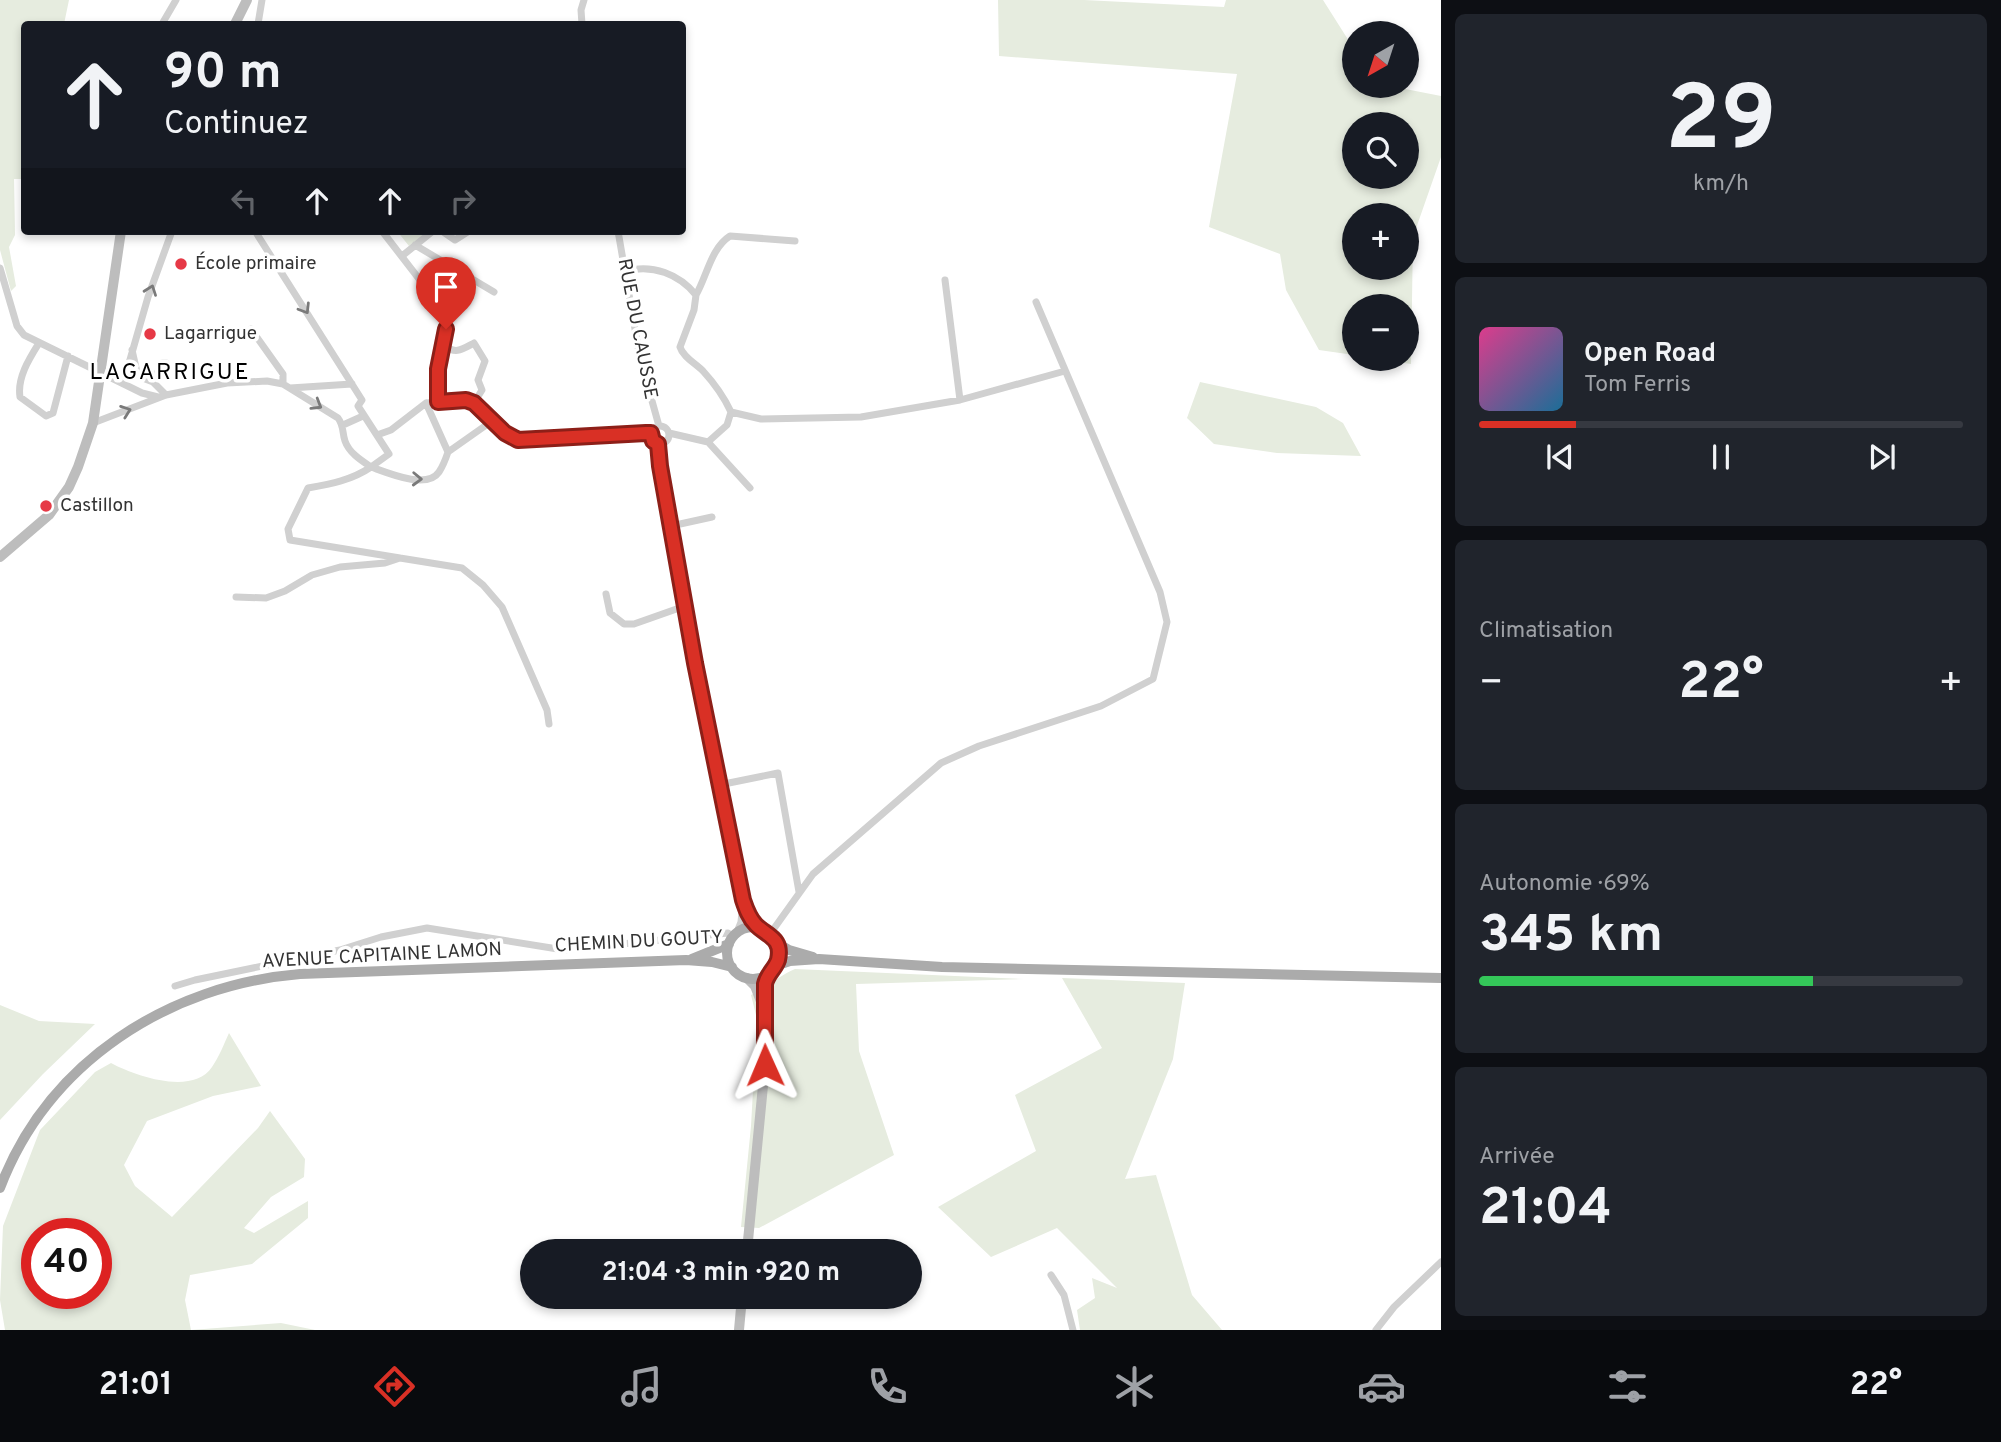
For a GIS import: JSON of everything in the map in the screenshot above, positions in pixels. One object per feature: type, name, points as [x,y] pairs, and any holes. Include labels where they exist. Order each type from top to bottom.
[{"type":"main road","points":[[819,959],[789,950],[759,928],[744,929],[733,938],[728,960],[732,967],[747,978],[755,978],[790,961],[819,959],[985,968],[1441,978]]},
{"type":"main road","name":"AVENUE CAPITAINE LAMON","points":[[686,961],[733,938]]},
{"type":"main road","points":[[772,970],[778,959],[773,938]]},
{"type":"main road","name":"AVENUE CAPITAINE LAMON","points":[[0,1188],[31,1130],[57,1094],[100,1052],[140,1023],[197,996],[240,983],[300,974],[686,961],[712,962],[732,967]]},
{"type":"street","points":[[164,21],[176,0]]},
{"type":"street","points":[[236,21],[247,0]]},
{"type":"street","points":[[258,21],[262,0]]},
{"type":"street","points":[[582,21],[584,0]]},
{"type":"street","points":[[0,557],[49,515],[69,487],[78,467],[93,423],[120,235]]},
{"type":"street","points":[[123,384],[148,297],[171,235]]},
{"type":"street","points":[[258,235],[362,400],[358,406],[389,454],[360,475],[308,488],[288,529],[290,540],[462,568],[502,607],[547,710],[549,724]]},
{"type":"street","points":[[385,235],[440,306],[446,329],[438,369],[438,402]]},
{"type":"street","points":[[402,256],[428,235]]},
{"type":"street","points":[[448,235],[455,240],[463,235]]},
{"type":"street","name":"RUE DU CAUSSE","points":[[619,235],[640,358],[659,426]]},
{"type":"street","points":[[795,241],[730,236],[716,249],[705,280],[696,295],[694,310],[680,347],[681,352],[716,386],[732,412],[761,419],[861,417],[960,400],[1065,372]]},
{"type":"street","points":[[415,245],[494,292]]},
{"type":"street","points":[[626,271],[650,267],[686,283],[696,295]]},
{"type":"street","points":[[0,268],[17,326],[24,335],[142,393],[162,396]]},
{"type":"street","points":[[945,280],[960,400]]},
{"type":"street","points":[[773,938],[799,891],[813,874],[941,763],[979,746],[1101,706],[1153,679],[1167,622],[1160,592],[1036,302]]},
{"type":"street","points":[[251,329],[283,374],[286,386],[338,418],[343,425],[346,444],[359,460],[372,467],[404,479],[429,480],[438,474],[448,452],[492,421]]},
{"type":"street","points":[[39,343],[18,386],[20,397],[46,416],[53,413],[68,356]]},
{"type":"street","points":[[444,346],[453,352],[474,343],[485,361],[478,380],[482,390],[474,403]]},
{"type":"street","points":[[132,350],[140,377],[153,382],[162,396]]},
{"type":"street","points":[[153,382],[162,363],[166,363]]},
{"type":"street","points":[[93,423],[162,396],[227,383],[267,381],[286,386],[352,384]]},
{"type":"street","points":[[377,435],[391,430],[426,403],[466,400],[474,403],[505,433],[518,440],[651,433]]},
{"type":"street","points":[[426,403],[448,452]]},
{"type":"street","points":[[708,442],[727,425],[732,412]]},
{"type":"street","points":[[343,425],[363,416]]},
{"type":"street","points":[[658,444],[653,441],[651,433],[653,428],[659,426],[666,428],[669,433],[708,442],[750,488]]},
{"type":"street","points":[[658,444],[667,441],[669,433]]},
{"type":"street","points":[[658,444],[719,785],[743,900],[759,928]]},
{"type":"street","points":[[671,526],[712,517]]},
{"type":"street","points":[[236,597],[266,598],[285,591],[312,575],[400,558]]},
{"type":"street","points":[[607,594],[610,613],[624,624],[634,624],[685,606]]},
{"type":"street","points":[[719,785],[778,774],[799,891]]},
{"type":"street","points":[[733,938],[741,922],[743,900]]},
{"type":"street","name":"CHEMIN DU GOUTY","points":[[176,986],[426,928],[564,950],[728,933],[733,938]]},
{"type":"street","points":[[748,1239],[765,1065],[765,984],[772,970]]},
{"type":"street","points":[[747,978],[756,988],[764,1008]]},
{"type":"street","points":[[1376,1330],[1394,1307],[1441,1262]]},
{"type":"street","points":[[1051,1275],[1064,1296],[1073,1330]]},
{"type":"street","points":[[739,1330],[741,1309]]},
{"type":"shaded area","points":[[0,0],[69,0],[65,21],[21,21],[21,179],[14,179],[15,235],[9,247],[16,286],[11,291],[0,250]]},
{"type":"shaded area","points":[[998,0],[1084,0],[1224,7],[1226,0],[1323,0],[1342,30],[1342,98],[1419,98],[1419,92],[1441,96],[1441,157],[1419,220],[1419,203],[1342,203],[1342,280],[1412,280],[1412,294],[1342,294],[1342,353],[1319,350],[1286,290],[1280,254],[1209,227],[1237,74],[999,56]]},
{"type":"shaded area","points":[[400,235],[424,235],[409,246]]},
{"type":"shaded area","points":[[1200,382],[1316,407],[1343,423],[1361,456],[1277,453],[1214,444],[1187,418]]},
{"type":"shaded area","points":[[795,969],[1024,979],[856,984],[859,1051],[894,1155],[759,1228],[741,1227],[751,1126],[757,1019],[751,995]]},
{"type":"shaded area","points":[[1062,978],[1185,983],[1173,1059],[1125,1179],[1156,1175],[1192,1295],[1222,1330],[1080,1330],[1077,1310],[1095,1298],[1092,1278],[1117,1288],[1057,1228],[991,1257],[938,1207],[1036,1151],[1015,1095],[1102,1048]]},
{"type":"shaded area","points":[[0,1005],[39,1021],[95,1024],[0,1120]]},
{"type":"shaded area","points":[[229,1033],[261,1086],[213,1096],[147,1121],[124,1165],[135,1186],[172,1217],[258,1128],[270,1111],[305,1159],[304,1177],[271,1197],[244,1228],[254,1233],[308,1201],[308,1218],[252,1264],[190,1275],[185,1300],[191,1330],[5,1330],[0,1300],[3,1226],[40,1130],[95,1072],[111,1063],[148,1078],[178,1082],[192,1080],[203,1076],[212,1067]]},
{"type":"shaded area","points":[[281,1323],[315,1330],[191,1330]]},
{"type":"place","name":"École primaire","points":[[181,264]]},
{"type":"place","name":"Lagarrigue","points":[[150,334]]},
{"type":"place","name":"Castillon","points":[[46,506]]},
{"type":"district","name":"LAGARRIGUE","points":[[170,373]]},
{"type":"route","points":[[446,329],[438,369],[438,402],[466,400],[474,403],[505,433],[518,440],[651,433],[653,441],[658,444],[695,663],[743,900],[752,919],[759,928],[770,933],[779,951],[778,959],[768,973],[765,984],[765,1065]]}]
